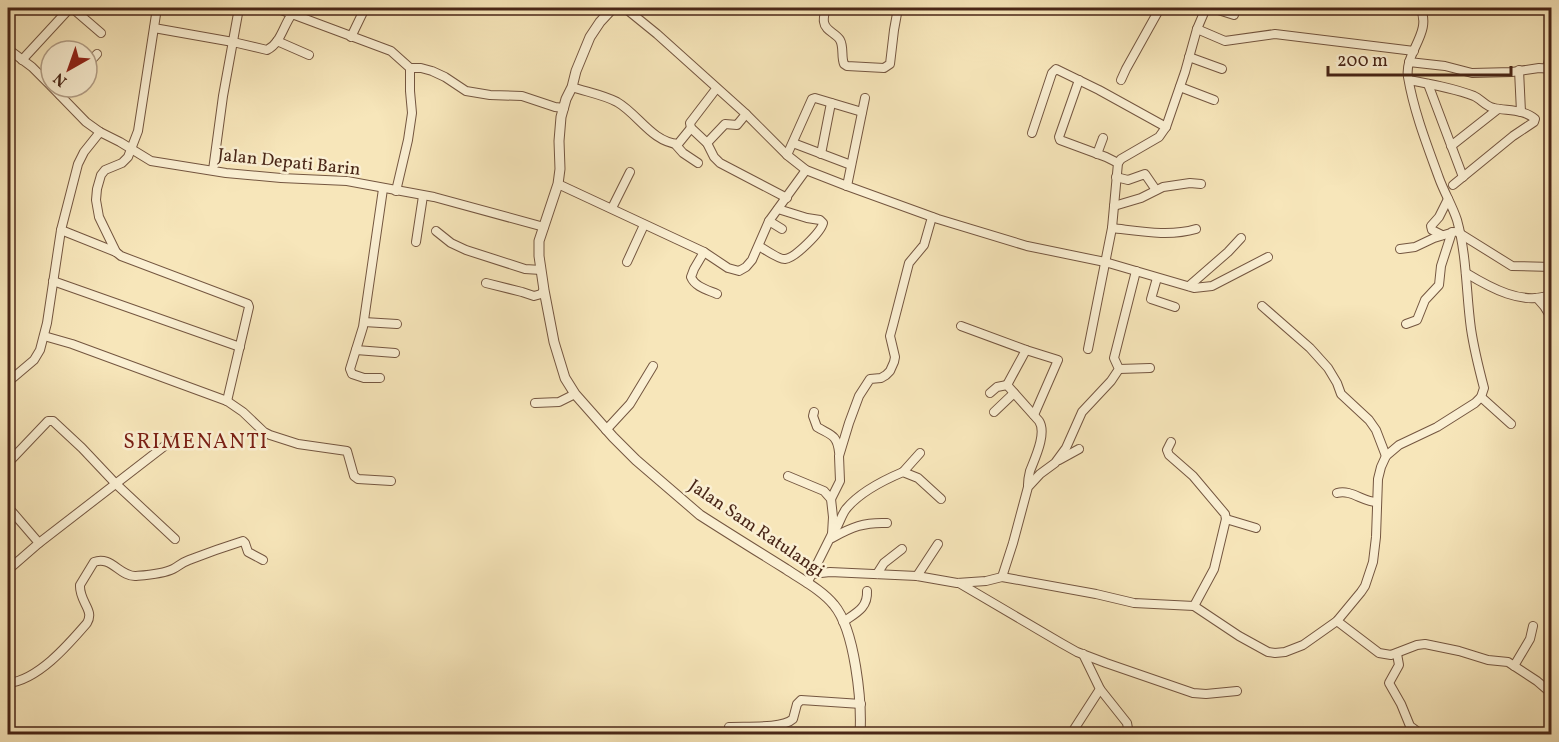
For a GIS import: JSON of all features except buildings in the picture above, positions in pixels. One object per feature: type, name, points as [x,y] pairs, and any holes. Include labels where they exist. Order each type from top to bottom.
[{"type":"street","points":[[22,60],[71,8],[101,33]]},
{"type":"street","points":[[116,252],[99,217],[97,189],[102,172],[126,159],[138,131],[157,8]]},
{"type":"street","points":[[213,171],[222,96],[239,8]]},
{"type":"street","points":[[276,8],[294,11],[351,37],[391,51],[410,68],[432,71],[446,77],[466,91],[489,95],[522,96],[564,108]]},
{"type":"street","points":[[351,37],[365,8]]},
{"type":"street","name":"Jalan Sam Ratulangi","points":[[613,8],[590,37],[561,117],[558,184],[539,241],[544,290],[554,342],[565,378],[575,394],[606,430],[636,460],[700,515],[809,579],[834,605],[843,622],[857,672],[861,704],[860,735]]},
{"type":"street","points":[[625,8],[746,114],[787,155],[806,170],[847,186],[932,217],[1027,246],[1105,262],[1194,288],[1212,286],[1268,257]]},
{"type":"street","points":[[825,8],[825,25],[842,43],[844,64],[884,68],[890,64],[898,8]]},
{"type":"street","points":[[1121,80],[1160,8]]},
{"type":"street","points":[[1088,349],[1112,228],[1118,163],[1159,137],[1166,127],[1197,29],[1206,8],[1233,15]]},
{"type":"street","points":[[809,579],[830,572],[917,576],[957,583],[986,581],[1002,577],[1144,605],[1194,606],[1239,636],[1268,652],[1275,653],[1293,650],[1303,645],[1336,621],[1362,592],[1368,580],[1375,545],[1379,473],[1386,456],[1399,445],[1444,423],[1475,403],[1481,397],[1484,388],[1471,329],[1466,273],[1455,215],[1440,181],[1416,111],[1407,75],[1409,62],[1424,24],[1420,8]]},
{"type":"street","points":[[154,28],[267,50],[274,46],[294,11]]},
{"type":"street","points":[[1197,29],[1225,40],[1275,34],[1414,51]]},
{"type":"street","points":[[277,41],[309,55]]},
{"type":"street","points":[[1409,62],[1445,66],[1472,74],[1512,72],[1549,68],[1551,48]]},
{"type":"street","name":"Jalan Depati Barin","points":[[8,49],[39,75]]},
{"type":"street","points":[[1189,57],[1222,69]]},
{"type":"street","points":[[396,191],[412,113],[410,68]]},
{"type":"street","points":[[1032,133],[1053,70],[1056,69],[1166,127]]},
{"type":"street","points":[[1520,70],[1521,112]]},
{"type":"street","points":[[1079,80],[1059,138],[1118,163]]},
{"type":"street","points":[[1409,80],[1456,90],[1476,97],[1492,108],[1521,112],[1533,116],[1535,120],[1454,185]]},
{"type":"street","points":[[1428,84],[1463,177]]},
{"type":"street","points":[[572,87],[616,101],[658,137],[675,144],[683,153],[698,163]]},
{"type":"street","points":[[1180,87],[1214,100]]},
{"type":"street","points":[[716,89],[690,123],[691,128],[707,143],[720,164],[787,198]]},
{"type":"street","points":[[847,186],[866,98]]},
{"type":"street","name":"Jalan Depati Barin","points":[[65,99],[86,122],[151,161],[213,171],[281,178],[347,181],[466,205],[544,228]]},
{"type":"street","points":[[787,155],[812,99],[862,112]]},
{"type":"street","points":[[821,154],[831,103]]},
{"type":"street","points":[[1451,146],[1498,109]]},
{"type":"street","points":[[707,143],[725,124],[737,125],[746,114]]},
{"type":"street","points":[[675,144],[680,142],[691,128]]},
{"type":"street","points":[[8,382],[34,360],[40,350],[61,230],[78,164],[84,152],[100,132]]},
{"type":"street","points":[[1098,154],[1103,138]]},
{"type":"street","points":[[793,143],[851,165]]},
{"type":"street","points":[[558,184],[704,252],[728,268],[739,271],[746,267],[759,246],[770,221],[806,170]]},
{"type":"street","points":[[612,208],[630,172]]},
{"type":"street","points":[[1116,177],[1128,180],[1145,174],[1156,190]]},
{"type":"street","points":[[1114,206],[1141,198],[1163,187],[1190,183],[1201,184]]},
{"type":"street","points":[[380,378],[364,378],[352,374],[350,369],[364,322],[383,189]]},
{"type":"street","points":[[416,242],[423,196]]},
{"type":"street","points":[[1442,235],[1432,230],[1431,226],[1439,218],[1448,199]]},
{"type":"street","points":[[759,246],[787,259],[814,238],[823,227],[820,220],[778,209]]},
{"type":"street","points":[[839,456],[861,391],[872,377],[881,378],[890,371],[895,357],[890,336],[909,263],[924,245],[932,217]]},
{"type":"street","points":[[770,221],[782,229]]},
{"type":"street","points":[[627,262],[644,225]]},
{"type":"street","points":[[1112,228],[1167,233],[1197,229]]},
{"type":"street","points":[[61,230],[121,256],[248,304],[227,401]]},
{"type":"street","points":[[436,231],[451,243],[466,250],[525,269],[541,270]]},
{"type":"street","points":[[1406,324],[1416,321],[1425,300],[1439,285],[1441,266],[1457,232]]},
{"type":"street","points":[[1400,249],[1415,248],[1442,235],[1457,232],[1512,266],[1551,267]]},
{"type":"street","points":[[1189,286],[1241,238]]},
{"type":"street","points":[[704,252],[693,269],[691,277],[697,285],[717,294]]},
{"type":"street","points":[[1119,369],[1114,358],[1137,271]]},
{"type":"street","points":[[1466,273],[1496,290],[1511,295],[1537,298],[1551,294]]},
{"type":"street","points":[[1157,278],[1151,299],[1175,307]]},
{"type":"street","points":[[53,281],[240,348]]},
{"type":"street","points":[[486,283],[534,296],[541,294],[544,290]]},
{"type":"street","points":[[1537,298],[1551,319]]},
{"type":"street","points":[[1262,306],[1310,348],[1328,368],[1341,394],[1369,420],[1376,430],[1386,456]]},
{"type":"street","points":[[364,322],[397,324]]},
{"type":"street","points":[[961,326],[1058,360],[1034,415]]},
{"type":"street","points":[[44,336],[72,344],[227,401],[270,435],[298,444],[347,451],[354,476],[358,479],[391,481]]},
{"type":"street","points":[[356,350],[395,353]]},
{"type":"street","points":[[1007,386],[1026,350]]},
{"type":"street","points":[[606,430],[630,404],[652,366]]},
{"type":"street","points":[[1119,369],[1150,368]]},
{"type":"street","points":[[1055,463],[1066,448],[1082,412],[1119,369]]},
{"type":"street","points":[[990,393],[999,386],[1007,386],[1042,427],[1036,459],[1029,474],[1028,487],[1002,577]]},
{"type":"street","points":[[994,412],[1014,393]]},
{"type":"street","points":[[535,403],[559,402],[575,394]]},
{"type":"street","points":[[1481,397],[1511,424]]},
{"type":"street","points":[[814,412],[817,427],[836,440],[839,456],[840,481],[831,499],[833,518],[830,537]]},
{"type":"street","points":[[8,463],[48,421],[51,421],[82,448],[116,484],[175,539]]},
{"type":"street","points":[[8,570],[39,543],[171,441]]},
{"type":"street","points":[[1171,442],[1167,450],[1169,455],[1193,476],[1227,519],[1214,569],[1194,606]]},
{"type":"street","points":[[1028,487],[1040,474],[1079,449]]},
{"type":"street","points":[[809,579],[843,513],[850,504],[883,480],[903,472],[920,453]]},
{"type":"street","points":[[903,472],[918,478],[941,500]]},
{"type":"street","points":[[788,476],[824,491],[831,499]]},
{"type":"street","points":[[1337,493],[1347,492],[1370,502],[1377,502]]},
{"type":"street","points":[[8,507],[39,543]]},
{"type":"street","points":[[1227,519],[1256,528]]},
{"type":"street","points":[[830,537],[870,522],[887,523]]},
{"type":"street","points":[[8,683],[33,675],[67,645],[87,623],[90,615],[81,597],[80,585],[94,562],[101,560],[108,562],[130,576],[162,573],[189,560],[243,541],[248,552],[263,560]]},
{"type":"street","points":[[917,576],[938,544]]},
{"type":"street","points":[[877,574],[884,563],[902,549]]},
{"type":"street","points":[[957,583],[1060,643],[1106,663],[1193,693],[1237,691]]},
{"type":"street","points":[[843,622],[864,607],[867,591]]},
{"type":"street","points":[[1336,621],[1378,653],[1397,654],[1425,644],[1458,651],[1514,666],[1551,693]]},
{"type":"street","points":[[1514,666],[1528,644],[1533,626]]},
{"type":"street","points":[[1083,654],[1100,689],[1127,723],[1129,735]]},
{"type":"street","points":[[1397,654],[1399,665],[1389,683],[1410,726],[1421,735]]},
{"type":"street","points":[[1071,735],[1100,689]]},
{"type":"street","points":[[729,727],[788,723],[793,719],[797,704],[801,700],[861,704]]},
{"type":"district","name":"SRIMENANTI","points":[[196,442]]}]
